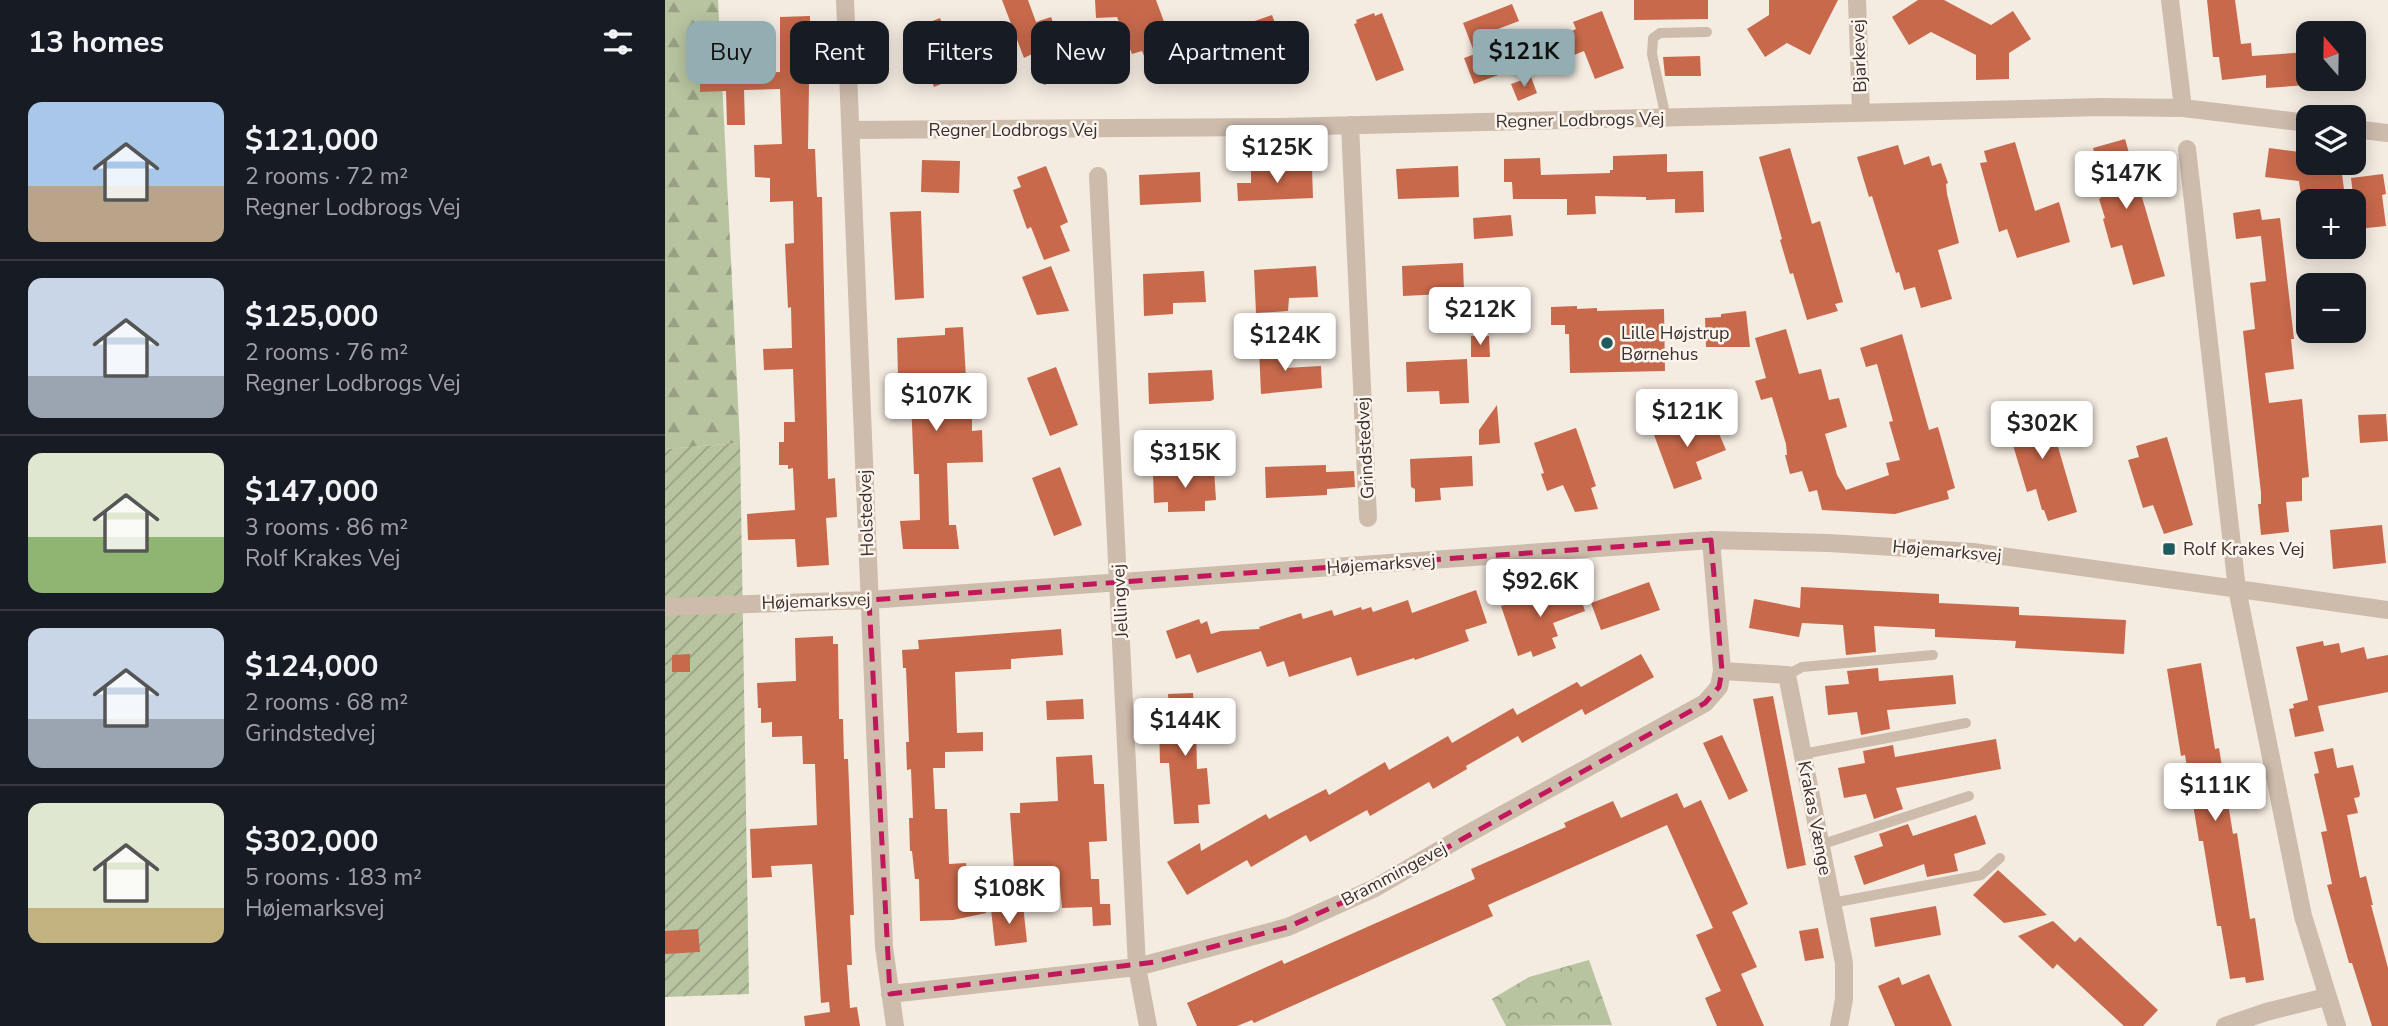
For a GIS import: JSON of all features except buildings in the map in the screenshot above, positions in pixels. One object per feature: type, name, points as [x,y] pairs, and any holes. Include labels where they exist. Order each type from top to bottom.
[{"type":"street","name":"Holstedvej","points":[[845,0],[884,947],[895,1026]]},
{"type":"street","name":"Bjarkevej","points":[[1857,0],[1861,113]]},
{"type":"street","points":[[2170,0],[2183,108]]},
{"type":"street","name":"Regner Lodbrogs Vej","points":[[851,130],[1097,130],[2101,107],[2183,108],[2296,121]]},
{"type":"street","name":"Grindstedvej","points":[[1350,125],[1369,518]]},
{"type":"street","points":[[2366,130],[2388,133]]},
{"type":"street","points":[[2187,149],[2237,589],[2303,916],[2337,1026]]},
{"type":"street","name":"Jellingvej","points":[[1098,176],[1137,967],[1148,1026]]},
{"type":"street","name":"Højemarksvej","points":[[665,607],[869,600],[1711,540],[1829,542],[1973,552],[2388,610]]},
{"type":"street","name":"Brammingevej","points":[[890,994],[1137,967],[1288,927],[1375,888],[1705,703],[1719,687],[1721,671],[1711,540]]},
{"type":"street","points":[[1721,671],[1787,675]]},
{"type":"street","name":"Krakas Vænge","points":[[1787,675],[1844,963],[1844,999],[1839,1026]]},
{"type":"street","points":[[2225,1026],[2266,1012],[2326,997]]},
{"type":"lane","points":[[1665,118],[1652,54],[1653,38],[1660,33],[1707,32]]},
{"type":"lane","points":[[1787,675],[1802,667],[1933,655]]},
{"type":"lane","points":[[1803,754],[1966,723]]},
{"type":"lane","points":[[1820,845],[1969,796]]},
{"type":"lane","points":[[1832,903],[1980,875],[2000,858]]},
{"type":"highlighted area","points":[[1711,540],[1722,671],[1719,687],[1705,703],[1375,888],[1288,927],[1155,962],[890,994],[869,600]]},
{"type":"green space","points":[[665,0],[718,0],[719,21],[686,21],[686,84],[722,84],[740,443],[665,449]]},
{"type":"green space","points":[[740,443],[749,994],[665,997],[665,449]]},
{"type":"green space","points":[[1589,960],[1612,1025],[1506,1026],[1492,999],[1529,977]]},
{"type":"place","name":"Lille Højstrup Børnehus","points":[[1607,343]]},
{"type":"place","name":"Rolf Krakes Vej","points":[[2169,549]]}]
